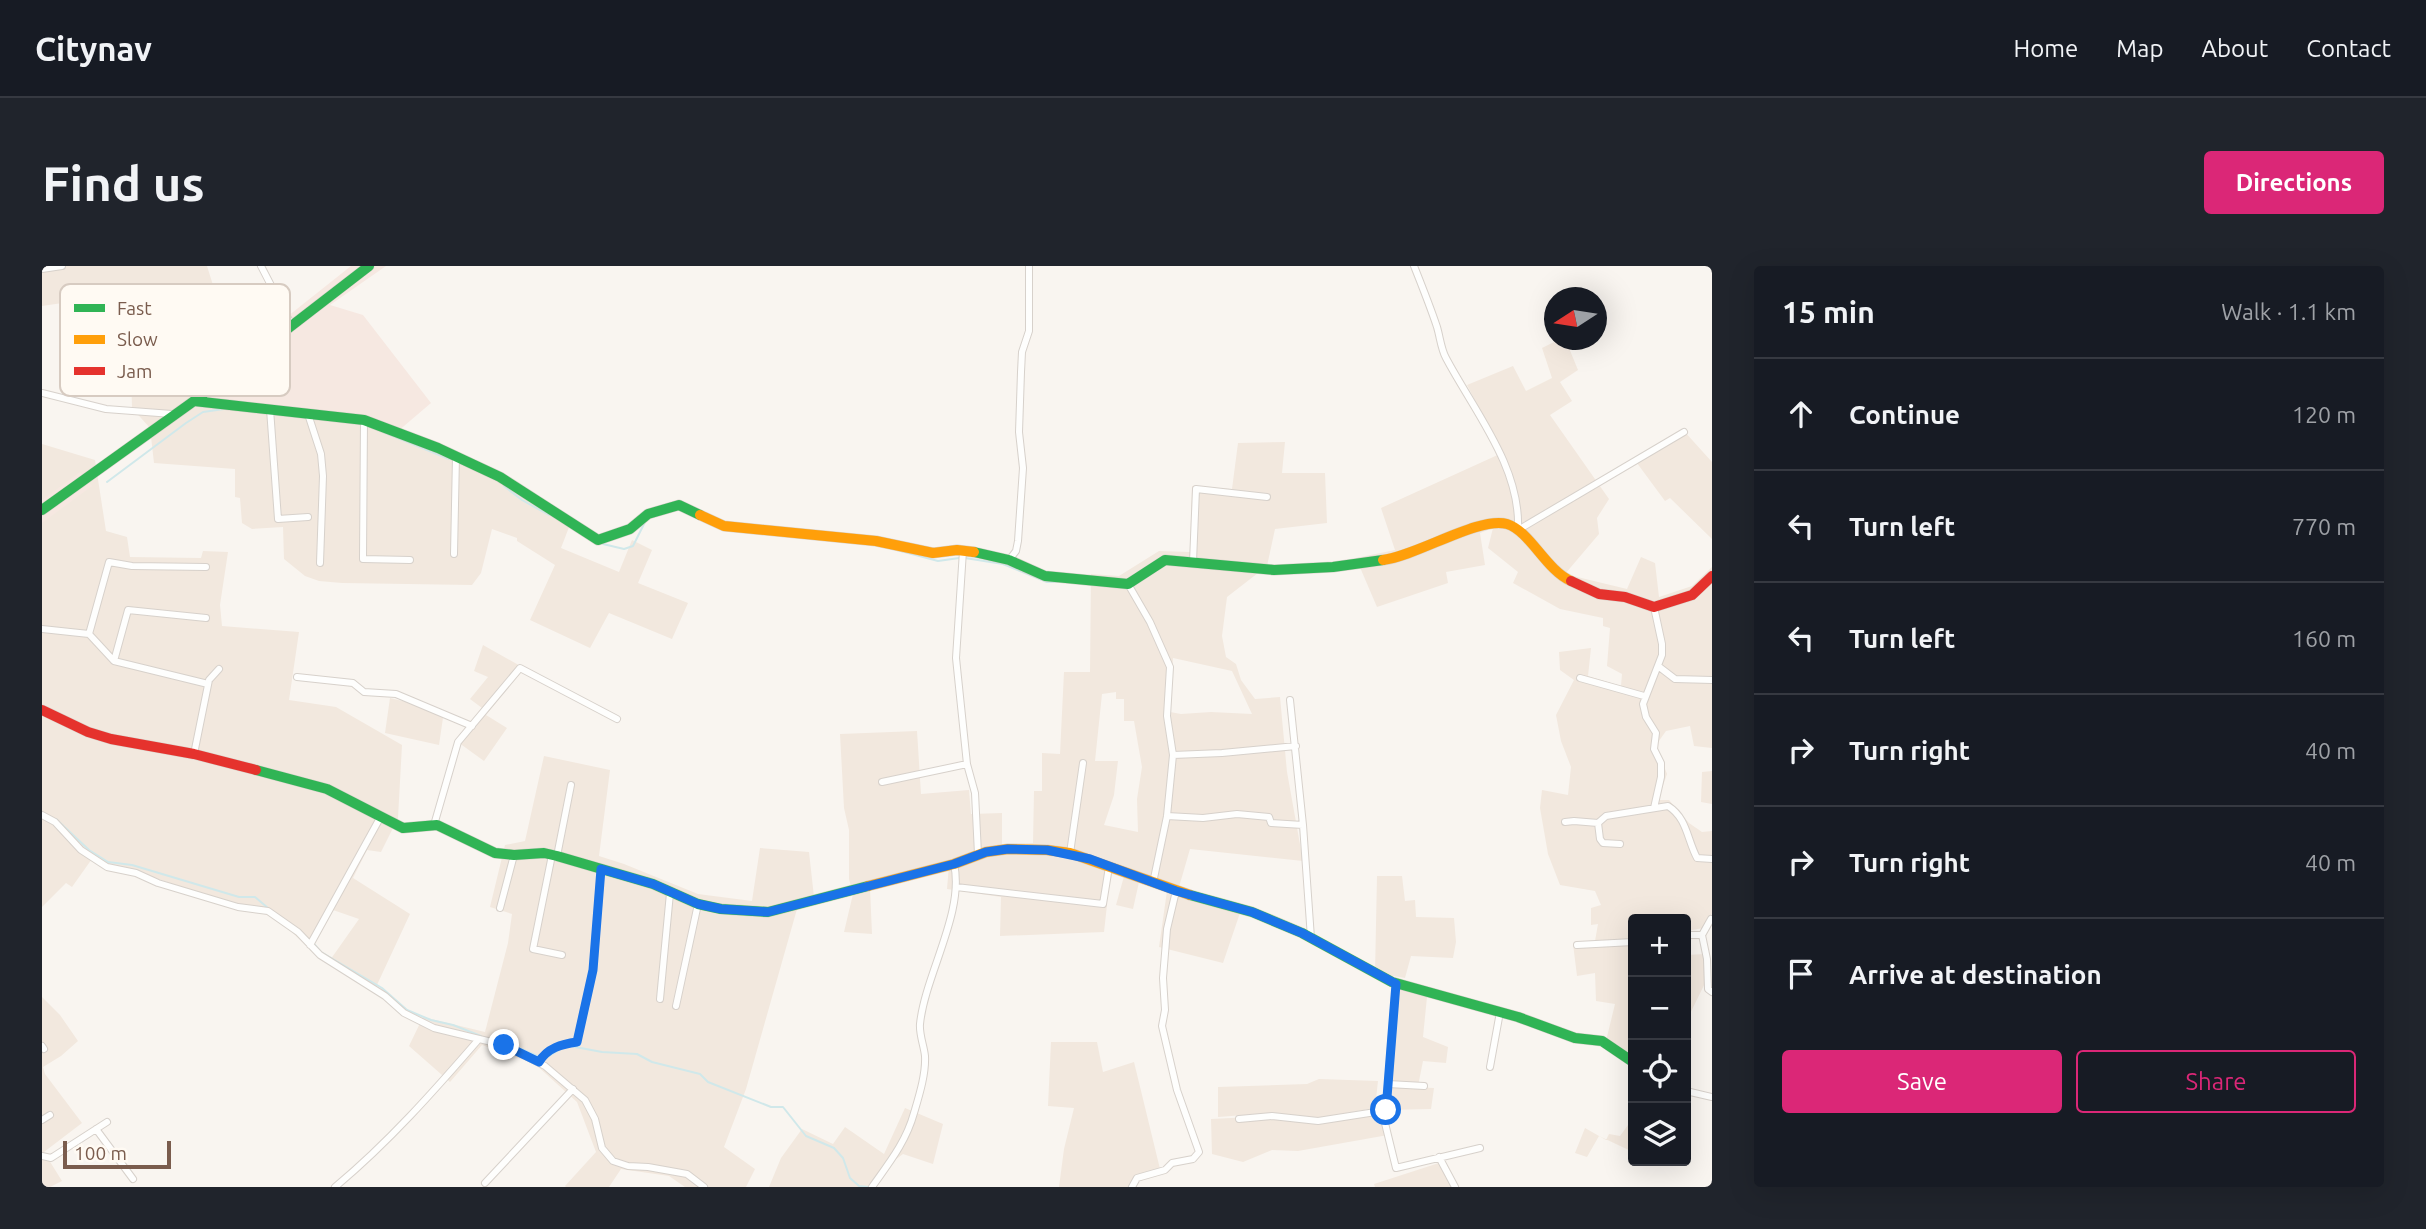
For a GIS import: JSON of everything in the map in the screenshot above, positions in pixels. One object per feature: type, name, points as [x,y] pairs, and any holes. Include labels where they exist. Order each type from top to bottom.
[{"type":"main road","points":[[291,324],[369,266]]},
{"type":"main road","points":[[42,510],[200,396]]},
{"type":"main road","points":[[194,401],[364,420],[456,456],[500,477],[598,540],[630,530],[648,514],[679,505],[724,526],[876,541],[933,552],[957,550],[986,553],[1045,576],[1128,584],[1165,560],[1274,570],[1320,569],[1399,558],[1480,525],[1507,524],[1517,530],[1559,576],[1599,594],[1625,597],[1654,607],[1692,595],[1712,576]]},
{"type":"main road","points":[[42,710],[88,732],[111,739],[194,754],[327,789],[403,828],[437,825],[495,853],[555,855],[653,884],[698,904],[721,909],[768,912],[954,864],[978,854],[1008,849],[1070,853],[1176,891],[1252,912],[1311,938],[1396,984],[1500,1012],[1576,1038],[1602,1041],[1628,1059]]},
{"type":"street","points":[[42,269],[62,266]]},
{"type":"street","points":[[261,266],[270,284]]},
{"type":"street","points":[[1009,560],[1016,551],[1018,541],[1023,468],[1018,432],[1022,352],[1029,331],[1029,266]]},
{"type":"street","points":[[1414,266],[1434,317],[1444,355],[1484,420],[1498,451],[1518,510],[1517,530]]},
{"type":"street","points":[[42,393],[106,409],[174,414]]},
{"type":"street","points":[[270,410],[278,519],[308,517]]},
{"type":"street","points":[[308,414],[321,454],[323,476],[320,563]]},
{"type":"street","points":[[364,420],[363,559],[410,560]]},
{"type":"street","points":[[1517,530],[1684,432]]},
{"type":"street","points":[[454,554],[456,456]]},
{"type":"street","points":[[1193,562],[1196,489],[1267,496]]},
{"type":"street","points":[[963,551],[956,658],[967,764],[975,793],[978,854]]},
{"type":"street","points":[[89,634],[109,562],[132,566],[206,567]]},
{"type":"street","points":[[1128,584],[1150,622],[1170,667],[1167,716],[1173,755],[1167,816],[1153,883]]},
{"type":"street","points":[[1654,607],[1662,644],[1658,666],[1643,704],[1646,717],[1656,733],[1654,749],[1661,763],[1661,777],[1654,808]]},
{"type":"street","points":[[114,661],[128,610],[206,618]]},
{"type":"street","points":[[42,629],[89,634],[114,661],[208,684]]},
{"type":"street","points":[[1658,666],[1675,679],[1712,680]]},
{"type":"street","points":[[434,825],[458,742],[520,668],[617,719]]},
{"type":"street","points":[[194,754],[208,684],[219,669]]},
{"type":"street","points":[[297,677],[343,681],[352,683],[364,692],[396,694],[472,726]]},
{"type":"street","points":[[1580,678],[1644,696]]},
{"type":"street","points":[[1290,700],[1311,938]]},
{"type":"street","points":[[1173,755],[1296,746]]},
{"type":"street","points":[[1070,853],[1083,763]]},
{"type":"street","points":[[882,782],[967,764]]},
{"type":"street","points":[[562,955],[533,949],[571,785]]},
{"type":"street","points":[[1565,822],[1598,823],[1606,816],[1668,806],[1677,811],[1683,820],[1697,858],[1712,859]]},
{"type":"street","points":[[1167,816],[1203,818],[1237,814],[1269,817],[1270,823],[1303,825]]},
{"type":"street","points":[[42,815],[55,822],[81,849],[107,867],[136,873],[158,883],[238,907],[268,911],[298,932],[320,955],[385,996],[404,1013],[434,1028],[504,1045],[539,1062],[585,1100],[594,1119],[602,1148],[613,1161],[628,1166],[687,1174],[704,1187]]},
{"type":"street","points":[[310,945],[380,818]]},
{"type":"street","points":[[1598,823],[1603,843],[1620,844]]},
{"type":"street","points":[[500,908],[514,855]]},
{"type":"street","points":[[872,1187],[903,1143],[915,1113],[925,1060],[920,1027],[931,979],[950,920],[956,887],[954,864]]},
{"type":"street","points":[[956,887],[1102,904],[1109,867]]},
{"type":"street","points":[[539,1062],[560,1044],[577,1042],[593,970],[601,869]]},
{"type":"street","points":[[1132,1187],[1138,1178],[1165,1170],[1172,1163],[1193,1159],[1199,1152],[1177,1090],[1162,1026],[1165,1010],[1163,978],[1167,929],[1176,891]]},
{"type":"street","points":[[660,999],[670,892]]},
{"type":"street","points":[[676,1006],[698,904]]},
{"type":"street","points":[[1712,918],[1702,935],[1709,989],[1712,992]]},
{"type":"street","points":[[1691,935],[1702,935]]},
{"type":"street","points":[[1577,945],[1628,942]]},
{"type":"street","points":[[1239,1119],[1272,1116],[1318,1121],[1386,1110],[1396,984]]},
{"type":"street","points":[[1490,1067],[1500,1012]]},
{"type":"street","points":[[335,1187],[363,1163],[435,1090],[478,1039]]},
{"type":"street","points":[[1388,1084],[1424,1086]]},
{"type":"street","points":[[485,1183],[573,1089]]},
{"type":"street","points":[[1691,1092],[1712,1097]]},
{"type":"street","points":[[1382,1111],[1396,1168],[1480,1148]]},
{"type":"street","points":[[42,1120],[50,1115]]},
{"type":"street","points":[[42,1156],[51,1158],[107,1122]]},
{"type":"street","points":[[96,1129],[133,1179]]},
{"type":"street","points":[[1439,1157],[1455,1187]]},
{"type":"shaded area","points":[[42,266],[207,266],[213,284],[60,284],[60,303],[42,306]]},
{"type":"shaded area","points":[[351,266],[386,266],[330,305],[363,315],[431,403],[397,432],[365,417],[192,398],[290,396],[290,314]]},
{"type":"shaded area","points":[[290,337],[365,417],[465,458],[571,522],[561,548],[619,572],[632,540],[652,550],[638,583],[688,603],[672,639],[609,613],[590,648],[530,620],[555,565],[517,541],[517,538],[492,529],[481,573],[472,585],[319,581],[305,576],[284,559],[283,527],[252,529],[242,523],[240,498],[235,497],[235,469],[154,463],[150,428],[132,408],[132,396],[290,396]]},
{"type":"shaded area","points":[[1542,348],[1570,350],[1578,370],[1560,382],[1572,401],[1550,415],[1609,499],[1597,518],[1599,534],[1565,574],[1627,589],[1641,557],[1655,563],[1659,597],[1692,586],[1712,567],[1712,748],[1694,746],[1690,726],[1666,731],[1656,745],[1667,774],[1658,800],[1669,800],[1689,823],[1702,832],[1712,831],[1712,914],[1704,928],[1691,930],[1691,914],[1628,914],[1628,1059],[1605,1045],[1615,1004],[1596,1001],[1595,973],[1577,976],[1573,944],[1595,941],[1598,924],[1591,925],[1591,908],[1601,905],[1595,891],[1560,885],[1548,854],[1540,808],[1542,790],[1568,795],[1571,767],[1561,741],[1556,715],[1574,680],[1560,670],[1559,652],[1591,648],[1588,676],[1621,686],[1622,674],[1607,666],[1610,628],[1603,626],[1603,618],[1560,609],[1513,583],[1518,572],[1488,548],[1493,528],[1480,533],[1485,565],[1446,572],[1448,583],[1377,607],[1356,558],[1395,550],[1381,508],[1502,453],[1467,385],[1513,366],[1526,391],[1552,378]]},
{"type":"shaded area","points":[[1684,431],[1712,462],[1712,539],[1670,498],[1665,501],[1634,459]]},
{"type":"shaded area","points":[[1285,442],[1282,473],[1325,473],[1327,523],[1275,529],[1267,566],[1227,597],[1222,636],[1226,657],[1236,664],[1241,680],[1255,699],[1280,697],[1287,772],[1303,861],[1190,849],[1177,894],[1242,907],[1223,963],[1159,947],[1167,891],[1139,882],[1133,909],[1116,905],[1126,869],[1104,861],[1107,905],[1104,932],[1000,936],[1001,897],[947,889],[949,865],[870,888],[872,934],[844,932],[853,894],[849,879],[849,830],[844,808],[840,734],[917,731],[921,794],[969,790],[971,814],[1002,813],[1002,844],[1033,843],[1034,791],[1042,791],[1042,753],[1060,754],[1064,672],[1090,672],[1091,574],[1119,576],[1159,551],[1190,552],[1192,486],[1232,489],[1238,443]],"holes":[[[1173,658],[1232,671],[1252,714],[1170,712]],[[1116,692],[1116,699],[1124,699],[1124,721],[1134,721],[1142,767],[1137,799],[1138,832],[1104,825],[1114,795],[1118,761],[1095,761],[1102,694]]]},
{"type":"shaded area","points":[[42,444],[95,460],[106,531],[127,537],[130,557],[201,558],[203,551],[228,552],[220,605],[222,626],[299,632],[289,700],[336,707],[402,745],[398,818],[381,852],[367,850],[353,878],[410,914],[376,987],[328,963],[359,919],[333,910],[311,950],[281,922],[254,908],[229,904],[139,872],[110,866],[94,856],[72,887],[66,883],[42,907]]},
{"type":"shaded area","points":[[80,472],[92,486],[42,523],[42,500]]},
{"type":"shaded area","points":[[483,645],[524,668],[486,715],[507,728],[484,761],[455,740],[482,708],[470,699],[488,677],[474,671]]},
{"type":"shaded area","points":[[390,698],[444,711],[439,745],[385,733]]},
{"type":"shaded area","points":[[544,756],[610,770],[599,856],[698,894],[752,901],[760,848],[809,852],[814,897],[799,902],[746,1089],[724,1147],[755,1169],[746,1187],[685,1187],[669,1176],[621,1169],[609,1187],[566,1187],[596,1152],[577,1102],[535,1064],[482,1045],[450,1082],[409,1046],[423,1017],[485,1032],[508,943],[512,914],[490,907],[505,845],[525,841]]},
{"type":"shaded area","points":[[1712,771],[1712,804],[1701,802],[1702,772]]},
{"type":"shaded area","points":[[1377,876],[1402,876],[1405,901],[1415,900],[1416,917],[1454,918],[1456,942],[1453,958],[1411,956],[1405,978],[1375,973]]},
{"type":"shaded area","points":[[1705,954],[1707,979],[1691,1012],[1691,977],[1691,955]]},
{"type":"shaded area","points":[[1396,988],[1427,997],[1423,1037],[1448,1047],[1446,1063],[1423,1061],[1418,1086],[1388,1084]]},
{"type":"shaded area","points":[[42,997],[60,1015],[78,1041],[43,1067],[45,1074],[82,1123],[44,1152],[62,1181],[50,1187],[42,1187]]},
{"type":"shaded area","points":[[1051,1042],[1097,1042],[1103,1072],[1134,1062],[1160,1169],[1130,1187],[1059,1187],[1064,1149],[1074,1108],[1048,1106]]},
{"type":"shaded area","points":[[1319,1079],[1378,1081],[1375,1108],[1317,1118],[1271,1113],[1218,1117],[1218,1087],[1307,1084]]},
{"type":"shaded area","points":[[1388,1086],[1434,1088],[1431,1109],[1386,1110],[1388,1135],[1298,1151],[1272,1150],[1243,1162],[1212,1154],[1211,1119],[1272,1116],[1318,1121],[1385,1110]]},
{"type":"shaded area","points":[[905,1108],[943,1124],[933,1164],[903,1154],[887,1166],[869,1185],[871,1187],[769,1187],[781,1158],[802,1129],[833,1144],[845,1127],[884,1154]]},
{"type":"shaded area","points":[[1628,1125],[1628,1150],[1606,1139],[1609,1134],[1620,1136]]},
{"type":"shaded area","points":[[1585,1128],[1599,1136],[1587,1157],[1575,1153]]},
{"type":"shaded area","points":[[1442,1162],[1455,1187],[1375,1187],[1374,1184]]},
{"type":"waterway","points":[[107,482],[203,412],[224,409]]},
{"type":"waterway","points":[[383,432],[449,459]]},
{"type":"waterway","points":[[504,486],[549,515]]},
{"type":"waterway","points":[[603,544],[624,549],[633,546],[645,522]]},
{"type":"waterway","points":[[897,550],[938,561],[959,558]]},
{"type":"waterway","points":[[965,558],[1003,564],[1047,582],[1057,582]]},
{"type":"waterway","points":[[56,819],[89,850],[108,862],[132,865],[239,897],[255,897],[268,908]]},
{"type":"waterway","points":[[314,944],[321,952],[382,988],[407,1010],[481,1036]]},
{"type":"waterway","points":[[507,1043],[540,1057]]},
{"type":"waterway","points":[[570,1046],[602,1052],[637,1054],[652,1062],[700,1074],[708,1082],[771,1107],[783,1107],[806,1136],[834,1148],[843,1158],[850,1178],[859,1186],[868,1187]]},
{"type":"waterway","points":[[546,1058],[562,1048]]},
{"type":"traffic: fast","points":[[290,327],[369,266]]},
{"type":"traffic: fast","points":[[42,510],[200,396]]},
{"type":"traffic: fast","points":[[194,401],[364,420],[438,448],[500,477],[598,540],[630,529],[648,514],[679,505],[700,515]]},
{"type":"traffic: fast","points":[[974,552],[1009,560],[1045,576],[1128,584],[1165,560],[1274,570],[1333,567],[1383,560]]},
{"type":"traffic: fast","points":[[256,770],[327,789],[403,828],[437,825],[495,853],[544,853],[557,856],[653,884],[698,904],[721,909],[768,912],[868,886]]},
{"type":"traffic: fast","points":[[1190,895],[1252,912],[1302,933],[1392,982],[1518,1017],[1575,1038],[1602,1041],[1628,1059]]},
{"type":"traffic: slow","points":[[700,515],[724,526],[876,541],[933,553],[957,550],[974,552]]},
{"type":"traffic: slow","points":[[1383,560],[1413,552],[1481,526],[1507,524],[1523,534],[1562,576],[1571,581]]},
{"type":"traffic: slow","points":[[868,886],[954,864],[986,852],[1008,849],[1047,850],[1070,853],[1190,895]]},
{"type":"traffic: jam","points":[[1571,581],[1599,594],[1625,597],[1654,607],[1692,595],[1712,576]]},
{"type":"traffic: jam","points":[[42,710],[88,732],[111,739],[194,754],[256,770]]},
{"type":"route","points":[[504,1045],[539,1062],[560,1044],[577,1042],[593,970],[601,869],[653,884],[698,904],[721,909],[768,912],[954,864],[986,852],[1008,849],[1047,850],[1090,859],[1176,891],[1252,912],[1302,933],[1396,984],[1386,1110]]}]
